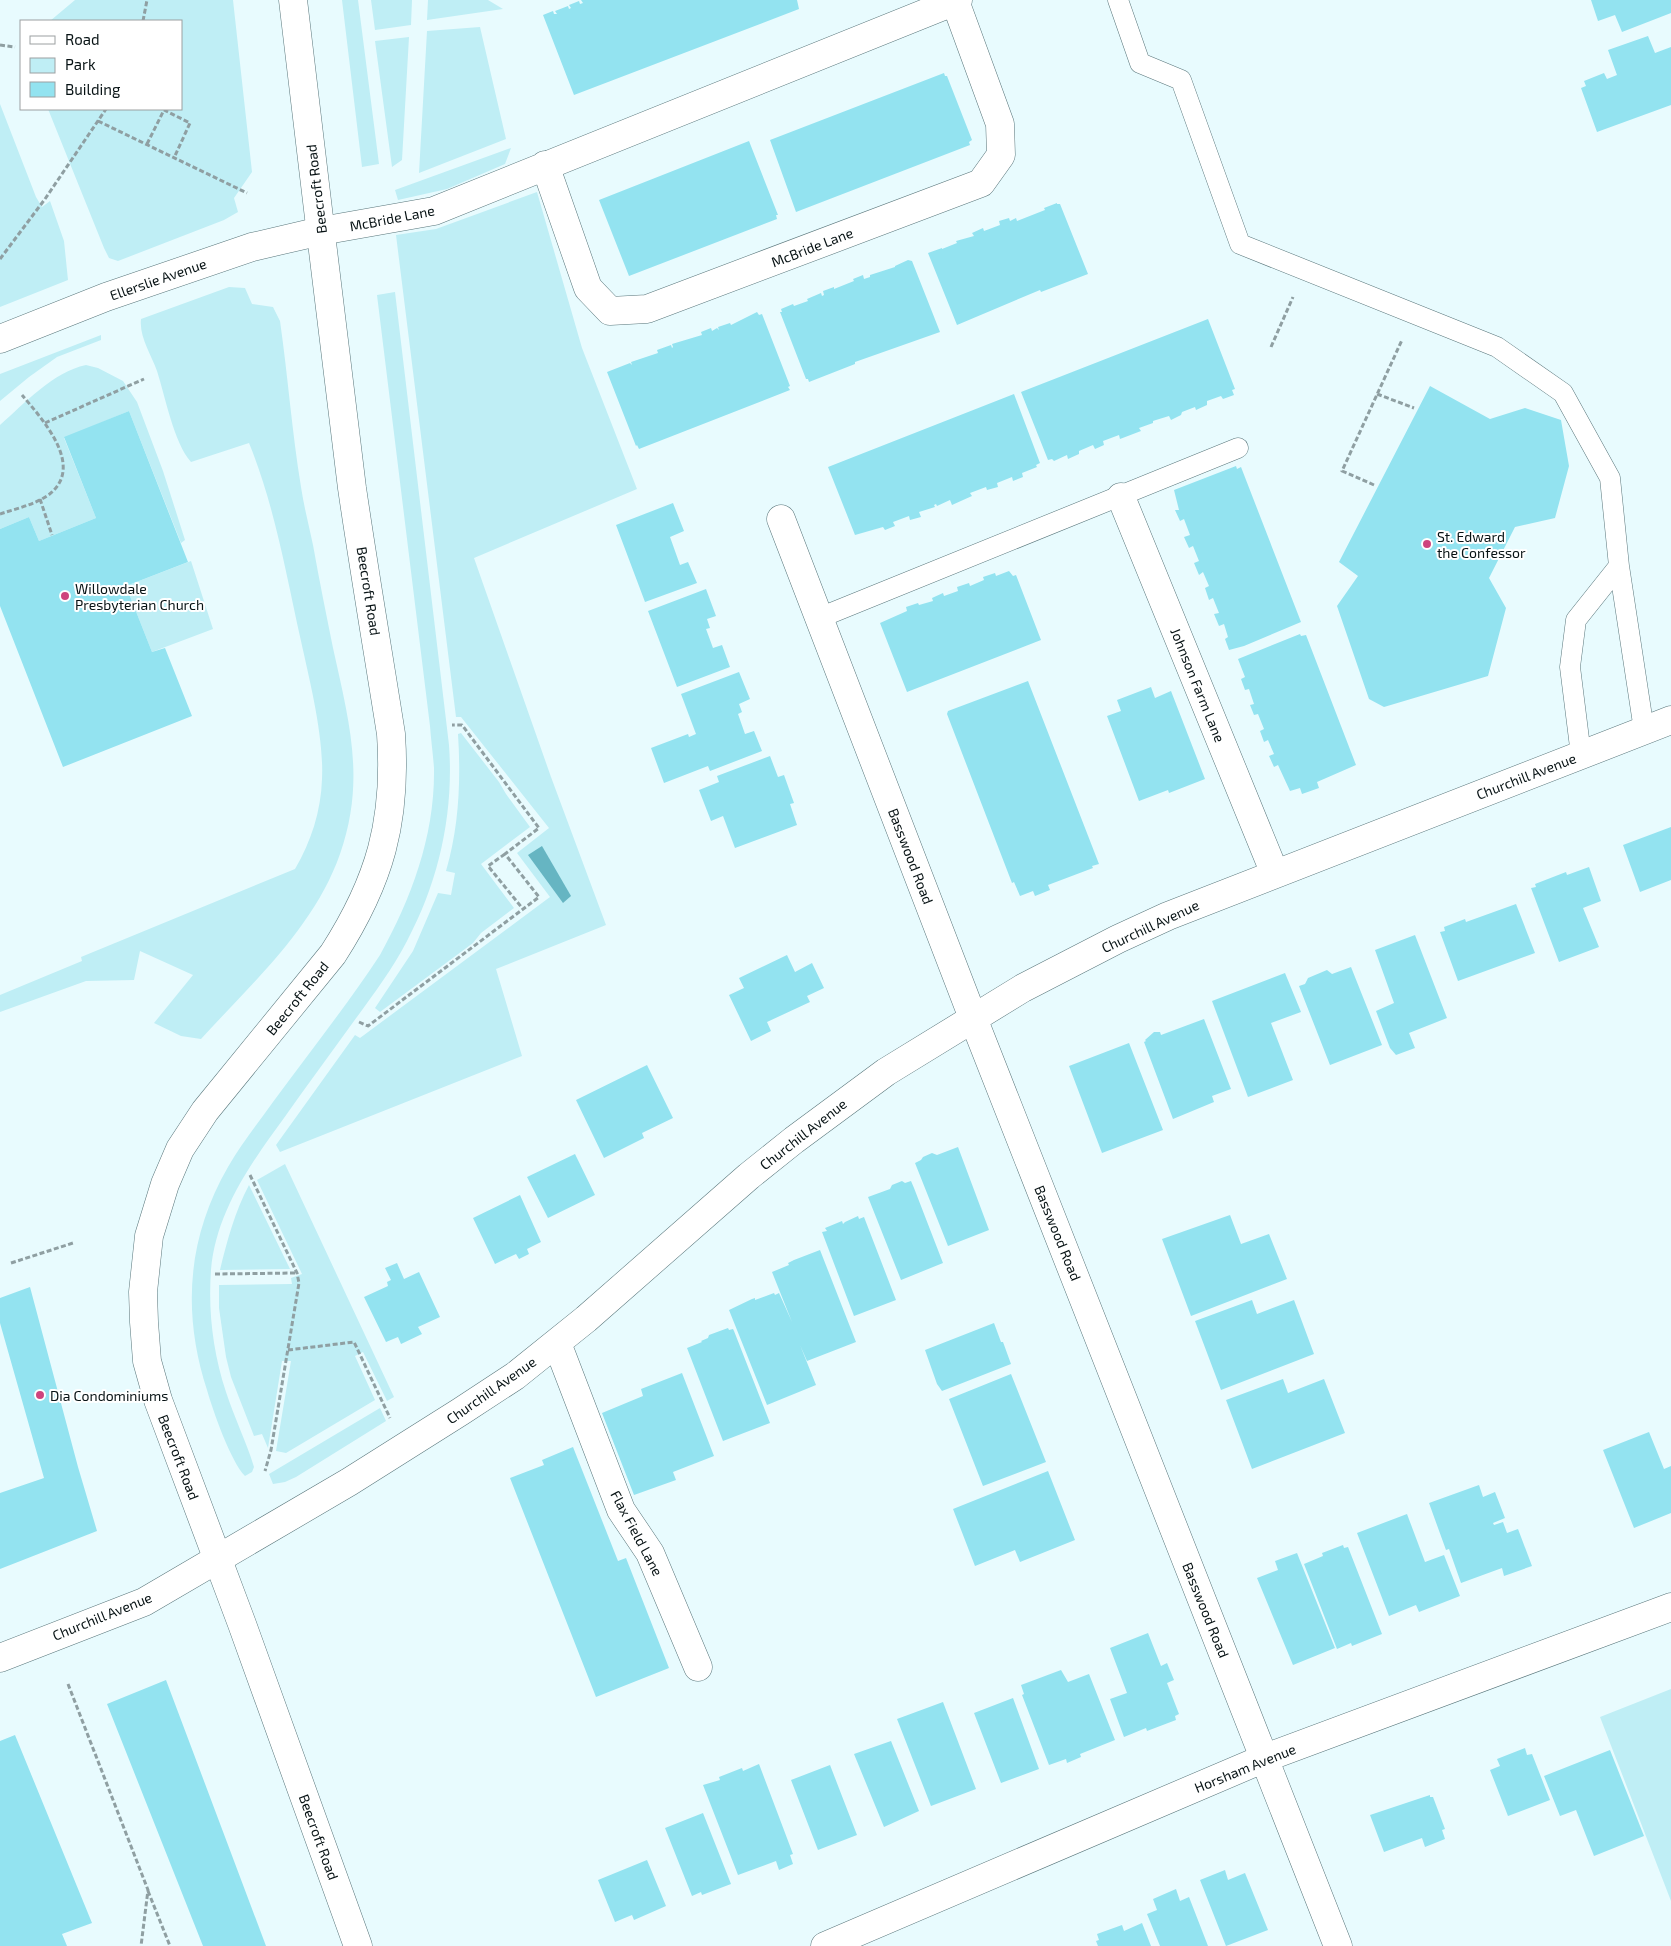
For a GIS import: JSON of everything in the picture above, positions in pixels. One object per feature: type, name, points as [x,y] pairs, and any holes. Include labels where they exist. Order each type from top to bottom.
[{"type":"street","name":"Beecroft Road","points":[[293,0],[353,490],[391,734],[394,770],[385,843],[359,911],[333,954],[219,1093],[180,1149],[165,1184],[149,1236],[143,1292],[144,1342],[147,1362],[158,1400],[358,1946]]},
{"type":"street","name":"McBride Lane","points":[[321,231],[434,211],[545,165],[956,1],[1000,124],[1001,155],[980,183],[647,309],[610,311],[588,288],[545,165]]},
{"type":"street","name":"Ellerslie Avenue","points":[[0,340],[106,297],[252,246],[321,231]]},
{"type":"street","name":"Johnson Farm Lane","points":[[1121,497],[1275,874]]},
{"type":"street","name":"Basswood Road","points":[[781,519],[972,1018],[1338,1946]]},
{"type":"street","name":"Churchill Avenue","points":[[0,1658],[144,1602],[404,1447],[515,1376],[586,1319],[749,1176],[794,1140],[886,1072],[1023,988],[1118,939],[1168,916],[1671,720]]},
{"type":"street","name":"Flax Field Lane","points":[[557,1343],[621,1510],[650,1553],[698,1667]]},
{"type":"street","name":"Horsham Avenue","points":[[825,1946],[1265,1758],[1671,1607]]},
{"type":"lane","points":[[1118,0],[1140,63],[1181,80],[1240,244],[1497,347],[1564,393],[1610,478],[1619,566],[1644,730]]},
{"type":"lane","points":[[819,618],[1238,448]]},
{"type":"lane","points":[[1581,755],[1570,667],[1576,620],[1619,566]]},
{"type":"path","points":[[143,20],[147,0]]},
{"type":"path","points":[[0,45],[15,47]]},
{"type":"path","points":[[0,259],[105,110]]},
{"type":"path","points":[[147,144],[164,110],[190,123],[174,158]]},
{"type":"path","points":[[98,121],[247,193]]},
{"type":"path","points":[[1272,347],[1304,270]]},
{"type":"path","points":[[1374,486],[1342,471],[1414,314]]},
{"type":"path","points":[[45,423],[144,379]]},
{"type":"path","points":[[1377,394],[1414,408]]},
{"type":"path","points":[[0,514],[40,499],[56,488],[63,470],[64,457],[55,439],[45,423],[22,395]]},
{"type":"path","points":[[40,499],[52,535]]},
{"type":"path","points":[[452,725],[462,725],[539,828],[488,866],[523,909]]},
{"type":"path","points":[[359,1022],[368,1026],[538,898],[505,854]]},
{"type":"path","points":[[250,1175],[297,1273],[298,1290],[272,1450],[264,1471]]},
{"type":"path","points":[[11,1263],[72,1243]]},
{"type":"path","points":[[215,1274],[297,1273]]},
{"type":"path","points":[[288,1350],[354,1342],[404,1447]]},
{"type":"path","points":[[68,1684],[170,1946]]},
{"type":"path","points":[[141,1946],[148,1890]]},
{"type":"green space","points":[[75,0],[233,0],[252,172],[234,198],[238,212],[224,220],[118,261],[109,258],[48,110],[182,110],[182,20],[51,20]]},
{"type":"green space","points":[[342,0],[358,0],[379,164],[362,167]]},
{"type":"green space","points":[[371,0],[412,0],[411,25],[375,30]]},
{"type":"green space","points":[[428,0],[488,0],[503,9],[427,20]]},
{"type":"green space","points":[[480,27],[506,139],[419,173],[427,31]]},
{"type":"green space","points":[[409,37],[402,160],[392,167],[375,41]]},
{"type":"green space","points":[[0,104],[36,197],[42,207],[50,201],[64,241],[68,280],[0,307]]},
{"type":"green space","points":[[511,148],[505,164],[447,189],[398,200],[395,190]]},
{"type":"green space","points":[[537,192],[582,348],[637,489],[474,558],[551,777],[606,925],[496,969],[522,1056],[280,1152],[276,1145],[355,1035],[360,1038],[550,897],[517,853],[549,828],[461,717],[456,717],[396,235],[436,229]]},
{"type":"green space","points":[[229,287],[245,288],[252,304],[273,307],[280,321],[302,494],[349,726],[352,751],[352,801],[348,827],[340,854],[329,881],[298,930],[261,975],[201,1039],[181,1036],[154,1023],[193,975],[140,951],[134,980],[86,981],[0,1012],[0,995],[82,961],[81,957],[295,869],[306,848],[314,826],[320,803],[322,779],[319,728],[279,541],[258,467],[249,443],[191,462],[185,454],[175,431],[141,326],[141,319]]},
{"type":"green space","points":[[395,292],[449,745],[449,796],[446,821],[436,871],[428,895],[401,952],[375,992],[259,1153],[237,1189],[220,1228],[211,1270],[212,1332],[226,1392],[254,1467],[252,1472],[245,1476],[234,1460],[223,1436],[207,1390],[194,1333],[193,1276],[197,1248],[204,1221],[214,1194],[238,1150],[380,955],[392,933],[411,888],[426,841],[430,817],[434,768],[430,726],[377,295]]},
{"type":"green space","points":[[101,335],[101,340],[57,357],[0,401],[0,374]]},
{"type":"green space","points":[[86,365],[98,368],[123,381],[137,402],[163,471],[185,540],[181,543],[129,411],[64,438],[96,518],[39,541],[29,517],[0,529],[0,425],[51,381],[62,374]]},
{"type":"green space","points":[[191,561],[213,629],[152,652],[126,586]]},
{"type":"green space","points":[[461,733],[499,782],[530,827],[481,864],[514,908],[481,933],[473,943],[380,1012],[375,1008],[413,951],[438,893],[451,895],[455,873],[446,871],[454,838],[458,803],[458,734]]},
{"type":"green space","points":[[285,1164],[394,1397],[387,1401],[363,1352],[355,1356],[375,1400],[286,1453],[276,1451],[291,1361],[282,1361],[268,1448],[262,1434],[254,1436],[231,1377],[219,1308],[219,1285],[292,1284],[291,1278],[302,1274],[257,1180]]},
{"type":"green space","points":[[249,1185],[290,1269],[220,1270],[236,1216]]},
{"type":"green space","points":[[380,1408],[386,1421],[296,1477],[285,1482],[273,1484],[269,1474]]},
{"type":"green space","points":[[1671,1689],[1671,1901],[1600,1717]]},
{"type":"shaded area","points":[[542,846],[571,896],[563,903],[528,855]]},
{"type":"building","points":[[581,0],[797,0],[799,9],[574,95],[543,15],[553,11],[554,14],[557,14],[555,11],[568,6],[569,9],[571,8],[569,5],[579,1],[580,4],[583,3]]},
{"type":"building","points":[[1591,0],[1671,0],[1671,13],[1622,32],[1615,15],[1598,21]]},
{"type":"building","points":[[1648,36],[1655,53],[1671,47],[1671,105],[1597,132],[1581,88],[1586,86],[1584,81],[1604,73],[1607,79],[1617,75],[1608,50]]},
{"type":"building","points":[[944,73],[947,76],[972,140],[969,142],[970,145],[796,212],[770,140]]},
{"type":"building","points":[[749,141],[778,215],[776,215],[777,219],[629,276],[599,200]]},
{"type":"building","points":[[1057,203],[1060,204],[1088,274],[1041,292],[1040,290],[957,325],[928,253],[957,243],[956,241],[974,236],[972,233],[983,228],[984,231],[1000,225],[999,221],[1009,218],[1010,221],[1016,218],[1017,221]]},
{"type":"building","points":[[908,260],[912,261],[940,332],[855,362],[855,364],[809,382],[806,379],[780,312],[782,312],[781,309],[808,301],[807,299],[821,293],[822,296],[824,295],[823,291],[854,281],[853,279],[863,275],[864,279],[870,277],[870,275],[895,267]]},
{"type":"building","points":[[757,312],[759,315],[762,314],[790,390],[639,449],[636,446],[607,372],[630,363],[632,365],[631,362],[658,353],[657,350],[671,345],[672,348],[672,344],[702,335],[701,332],[711,328],[712,331],[717,328],[719,330],[718,327],[730,323],[731,325]]},
{"type":"building","points":[[1208,319],[1235,389],[1232,390],[1234,395],[1223,399],[1221,396],[1207,401],[1207,405],[1196,410],[1195,407],[1182,412],[1181,415],[1171,420],[1169,416],[1153,421],[1153,423],[1139,428],[1141,431],[1120,439],[1119,435],[1103,441],[1104,445],[1095,449],[1093,445],[1079,451],[1079,454],[1068,459],[1067,455],[1054,461],[1052,459],[1048,460],[1021,392]]},
{"type":"building","name":"St. Edward the Confessor","points":[[1430,386],[1490,419],[1525,408],[1561,420],[1569,466],[1555,518],[1515,527],[1489,578],[1506,608],[1488,676],[1384,707],[1369,699],[1337,606],[1358,576],[1339,562]]},
{"type":"building","points":[[1014,394],[1040,463],[1036,465],[1037,467],[1022,473],[1023,477],[1013,481],[1012,477],[997,483],[998,487],[987,490],[986,487],[970,493],[972,496],[952,505],[950,500],[937,506],[936,504],[934,505],[935,507],[919,512],[921,517],[910,520],[909,516],[893,522],[895,526],[885,530],[883,527],[855,535],[828,467]]},
{"type":"building","name":"Willowdale Presbyterian Church","points":[[129,411],[188,562],[126,586],[152,652],[165,648],[192,716],[63,767],[0,606],[0,529],[29,517],[39,541],[96,518],[64,437]]},
{"type":"building","points":[[1236,466],[1237,469],[1241,467],[1301,622],[1244,646],[1229,650],[1225,639],[1228,637],[1224,624],[1219,626],[1214,614],[1219,613],[1213,598],[1209,600],[1205,588],[1209,586],[1203,572],[1199,575],[1194,563],[1199,561],[1193,546],[1189,548],[1184,537],[1190,535],[1184,519],[1180,521],[1175,510],[1179,510],[1174,490]]},
{"type":"building","points":[[673,503],[684,531],[670,537],[680,565],[688,562],[697,583],[645,602],[616,525]]},
{"type":"building","points":[[1009,571],[1013,576],[1016,575],[1041,640],[907,692],[880,623],[907,611],[906,607],[933,601],[932,598],[943,593],[944,596],[958,591],[957,587],[969,583],[970,586],[984,580],[983,577],[995,573],[996,576]]},
{"type":"building","points":[[706,589],[716,616],[707,619],[710,628],[706,629],[713,648],[722,645],[730,667],[677,687],[648,611]]},
{"type":"building","points":[[1300,634],[1301,636],[1306,635],[1356,765],[1317,782],[1319,788],[1302,794],[1300,788],[1290,791],[1278,765],[1274,767],[1269,756],[1274,754],[1268,740],[1264,742],[1260,731],[1264,729],[1258,714],[1254,715],[1250,705],[1254,704],[1249,689],[1245,690],[1241,679],[1245,677],[1238,659]]},
{"type":"building","points":[[739,672],[750,699],[739,704],[742,712],[738,714],[745,734],[754,731],[762,751],[710,771],[708,766],[664,783],[651,748],[688,734],[689,737],[696,734],[681,694]]},
{"type":"building","points":[[1028,681],[1099,864],[1048,885],[1050,890],[1035,896],[1033,891],[1020,896],[1014,882],[1012,883],[947,714],[948,711]]},
{"type":"building","points":[[1151,687],[1155,698],[1171,691],[1205,779],[1169,793],[1168,790],[1139,801],[1107,716],[1121,711],[1117,700]]},
{"type":"building","points":[[770,756],[778,777],[784,775],[794,803],[790,804],[797,825],[735,848],[723,816],[711,821],[699,790],[719,782],[717,776]]},
{"type":"building","points":[[1671,827],[1671,880],[1640,892],[1623,845]]},
{"type":"building","points":[[1589,867],[1601,901],[1583,908],[1599,947],[1559,962],[1531,888],[1536,887],[1535,884],[1566,872],[1567,875]]},
{"type":"building","points":[[1516,904],[1535,953],[1458,981],[1440,932],[1445,931],[1444,927],[1465,919],[1466,922]]},
{"type":"building","points":[[1415,935],[1447,1018],[1409,1033],[1415,1048],[1396,1055],[1390,1048],[1376,1011],[1394,1003],[1375,950]]},
{"type":"building","points":[[787,955],[795,972],[812,963],[824,988],[807,996],[810,1002],[767,1022],[771,1031],[751,1041],[729,995],[744,988],[739,978]]},
{"type":"building","points":[[1351,967],[1382,1045],[1330,1065],[1299,986],[1305,984],[1308,978],[1327,970],[1332,974]]},
{"type":"building","points":[[1285,973],[1301,1012],[1271,1023],[1293,1080],[1248,1097],[1212,1001]]},
{"type":"building","points":[[1204,1019],[1231,1089],[1212,1096],[1214,1102],[1173,1119],[1144,1042],[1154,1032],[1160,1032],[1161,1035]]},
{"type":"building","points":[[1129,1043],[1163,1130],[1102,1153],[1069,1066]]},
{"type":"building","points":[[647,1065],[673,1118],[642,1133],[644,1138],[604,1158],[576,1100]]},
{"type":"building","points":[[958,1147],[989,1230],[948,1246],[915,1163],[932,1153],[937,1155]]},
{"type":"building","points":[[575,1154],[595,1195],[548,1218],[527,1177]]},
{"type":"building","points":[[902,1181],[905,1183],[911,1181],[943,1263],[901,1280],[868,1197],[890,1189],[892,1185]]},
{"type":"building","points":[[520,1195],[541,1242],[527,1249],[529,1254],[519,1259],[516,1254],[495,1264],[473,1218]]},
{"type":"building","points":[[1230,1215],[1241,1244],[1269,1234],[1287,1279],[1191,1316],[1162,1239]]},
{"type":"building","points":[[858,1216],[859,1219],[864,1217],[896,1300],[854,1316],[822,1232],[827,1231],[825,1228],[842,1221],[843,1224]]},
{"type":"building","points":[[820,1250],[856,1342],[807,1361],[800,1345],[816,1385],[767,1405],[729,1310],[752,1299],[755,1298],[755,1300],[779,1293],[792,1322],[772,1272],[789,1265],[788,1263],[794,1260]]},
{"type":"building","points":[[397,1263],[404,1279],[419,1272],[440,1317],[418,1327],[422,1334],[401,1344],[398,1337],[386,1342],[364,1297],[388,1286],[387,1282],[391,1280],[385,1268]]},
{"type":"building","name":"Dia Condominiums","points":[[30,1287],[97,1531],[0,1569],[0,1493],[44,1478],[0,1323],[0,1298]]},
{"type":"building","points":[[1252,1300],[1257,1314],[1294,1300],[1314,1354],[1221,1390],[1195,1321]]},
{"type":"building","points":[[994,1323],[1011,1364],[942,1391],[937,1384],[925,1350]]},
{"type":"building","points":[[728,1328],[734,1331],[770,1423],[723,1441],[687,1348],[702,1342],[709,1335]]},
{"type":"building","points":[[682,1373],[714,1456],[673,1472],[676,1480],[634,1495],[602,1413],[643,1396],[641,1389]]},
{"type":"building","points":[[1011,1374],[1046,1462],[983,1486],[949,1399]]},
{"type":"building","points":[[1283,1379],[1288,1393],[1324,1379],[1345,1433],[1252,1469],[1226,1400]]},
{"type":"building","points":[[1649,1432],[1664,1469],[1671,1466],[1671,1513],[1634,1528],[1603,1450]]},
{"type":"building","points":[[573,1447],[618,1561],[626,1558],[669,1668],[596,1697],[510,1478],[544,1465],[542,1460]]},
{"type":"building","points":[[1048,1471],[1075,1540],[1020,1562],[1015,1550],[975,1566],[953,1509]]},
{"type":"building","points":[[1479,1485],[1483,1497],[1495,1492],[1505,1518],[1493,1523],[1494,1525],[1503,1522],[1507,1533],[1518,1529],[1532,1566],[1504,1576],[1502,1568],[1461,1583],[1449,1549],[1446,1550],[1429,1503]]},
{"type":"building","points":[[1407,1514],[1425,1562],[1444,1555],[1460,1596],[1419,1612],[1416,1605],[1389,1616],[1357,1533]]},
{"type":"building","points":[[1343,1545],[1344,1548],[1348,1547],[1382,1634],[1352,1646],[1351,1643],[1337,1649],[1304,1564],[1323,1556],[1322,1553]]},
{"type":"building","points":[[1297,1553],[1335,1648],[1293,1665],[1257,1578],[1278,1570],[1275,1561]]},
{"type":"building","points":[[1148,1633],[1161,1666],[1167,1663],[1174,1680],[1167,1683],[1179,1714],[1175,1716],[1176,1720],[1147,1731],[1146,1728],[1124,1737],[1110,1699],[1127,1693],[1110,1648]]},
{"type":"building","points":[[1061,1670],[1068,1682],[1089,1674],[1115,1740],[1080,1754],[1081,1757],[1067,1763],[1066,1759],[1049,1765],[1022,1695],[1024,1694],[1021,1685]]},
{"type":"building","points":[[166,1680],[266,1946],[203,1946],[107,1704]]},
{"type":"building","points":[[1013,1698],[1039,1769],[1001,1783],[974,1713]]},
{"type":"building","points":[[943,1702],[976,1789],[931,1806],[897,1719]]},
{"type":"building","points":[[15,1735],[92,1923],[62,1934],[67,1946],[0,1946],[0,1741]]},
{"type":"building","points":[[891,1741],[919,1811],[884,1827],[854,1754]]},
{"type":"building","points":[[1525,1748],[1527,1755],[1532,1754],[1550,1800],[1508,1816],[1490,1770],[1500,1766],[1497,1759]]},
{"type":"building","points":[[1610,1750],[1644,1836],[1594,1856],[1576,1810],[1560,1816],[1544,1776]]},
{"type":"building","points":[[759,1764],[793,1854],[790,1855],[793,1864],[779,1870],[776,1861],[738,1875],[703,1785],[720,1780],[719,1777],[742,1768],[743,1771]]},
{"type":"building","points":[[830,1765],[857,1835],[818,1850],[791,1780]]},
{"type":"building","points":[[1430,1795],[1430,1797],[1433,1797],[1445,1829],[1442,1830],[1445,1839],[1425,1847],[1422,1838],[1384,1852],[1370,1815]]},
{"type":"building","points":[[703,1813],[731,1884],[702,1895],[701,1892],[692,1896],[665,1828]]},
{"type":"building","points":[[647,1860],[666,1906],[634,1920],[632,1915],[615,1922],[598,1880]]},
{"type":"building","points":[[1225,1870],[1228,1880],[1245,1873],[1268,1930],[1226,1946],[1200,1880]]},
{"type":"building","points":[[1176,1889],[1180,1901],[1189,1897],[1208,1946],[1160,1946],[1147,1914],[1157,1910],[1153,1899]]},
{"type":"building","points":[[1142,1923],[1151,1946],[1098,1946],[1096,1941],[1099,1940],[1097,1934],[1122,1925],[1124,1931]]},
{"type":"place","name":"St. Edward the Confessor","points":[[1427,544]]},
{"type":"place","name":"Willowdale Presbyterian Church","points":[[65,596]]},
{"type":"place","name":"Dia Condominiums","points":[[40,1395]]}]
